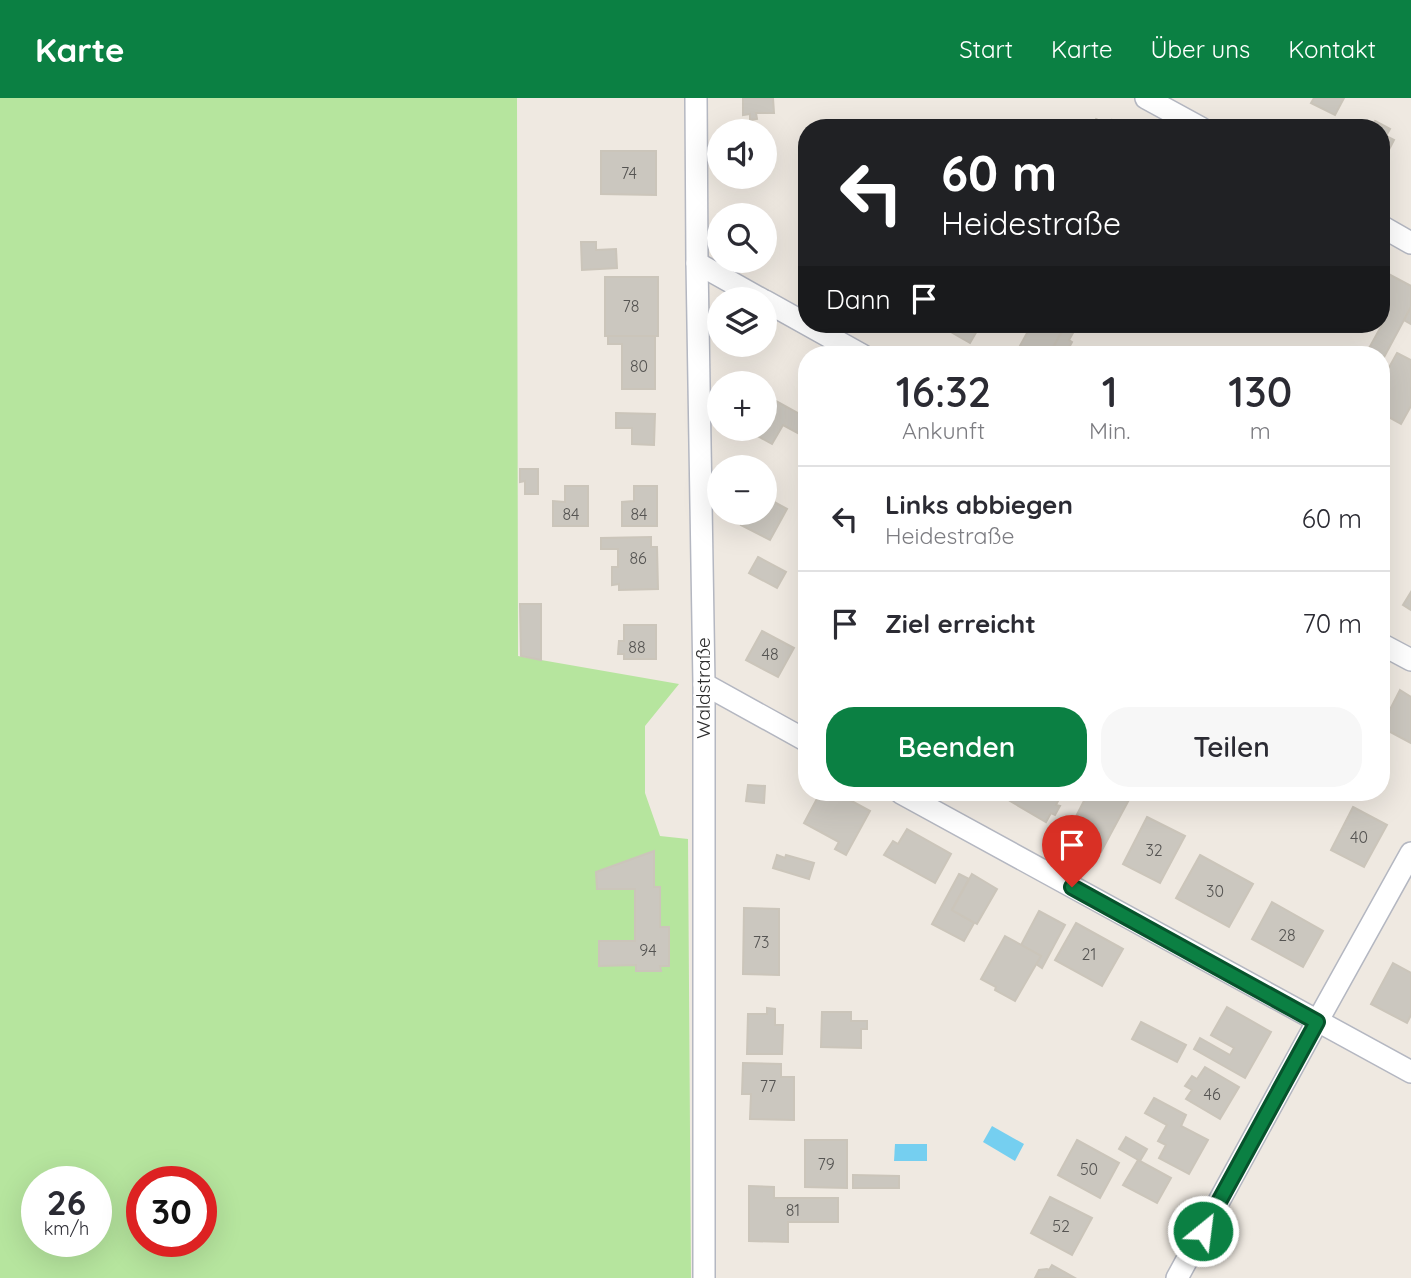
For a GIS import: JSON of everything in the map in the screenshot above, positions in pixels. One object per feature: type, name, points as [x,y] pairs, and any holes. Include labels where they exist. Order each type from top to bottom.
[{"type":"street","name":"Waldstraße","points":[[696,98],[696,263],[704,684],[704,1278]]},
{"type":"street","points":[[1146,98],[1184,119]]},
{"type":"street","points":[[1390,231],[1411,243]]},
{"type":"street","points":[[696,263],[739,287]]},
{"type":"street","points":[[777,308],[798,319]]},
{"type":"street","points":[[822,333],[846,346]]},
{"type":"street","points":[[1390,649],[1411,660]]},
{"type":"street","points":[[704,684],[798,736]]},
{"type":"street","points":[[916,801],[1411,1072]]},
{"type":"street","points":[[1177,1278],[1411,853]]},
{"type":"green space","points":[[0,98],[517,98],[518,656],[679,684],[645,726],[645,793],[660,836],[688,839],[691,1278],[0,1278]]},
{"type":"water","points":[[992,1126],[1024,1144],[1015,1161],[983,1142]]},
{"type":"water","points":[[895,1144],[927,1144],[927,1161],[894,1161]]},
{"type":"building","points":[[743,98],[773,98],[774,113],[756,113],[757,119],[750,119],[750,114],[743,115]]},
{"type":"building","points":[[1314,98],[1344,98],[1335,115],[1311,103]]},
{"type":"building","points":[[601,151],[656,151],[656,195],[601,194]]},
{"type":"building","points":[[581,242],[596,242],[596,250],[616,249],[617,268],[582,270]]},
{"type":"building","points":[[1390,275],[1411,286],[1411,307],[1390,346],[1370,346],[1377,333],[1390,333]]},
{"type":"building","points":[[605,277],[658,277],[658,336],[605,336]]},
{"type":"building","points":[[1411,307],[1411,324],[1404,320]]},
{"type":"building","points":[[952,333],[976,333],[970,343]]},
{"type":"building","points":[[1027,333],[1061,333],[1054,346],[1020,346]]},
{"type":"building","points":[[1061,333],[1073,333],[1069,340],[1072,342],[1070,346],[1054,346]]},
{"type":"building","points":[[608,336],[655,336],[655,389],[622,389],[622,344],[608,344]]},
{"type":"building","points":[[1397,353],[1411,360],[1411,406],[1401,424],[1390,418],[1390,366]]},
{"type":"building","points":[[777,402],[798,413],[798,433],[783,425],[777,435]]},
{"type":"building","points":[[616,413],[655,414],[654,445],[632,444],[632,428],[616,428]]},
{"type":"building","points":[[520,469],[538,469],[538,494],[525,494],[525,481],[520,482]]},
{"type":"building","points":[[565,486],[588,486],[588,526],[553,526],[553,501],[565,502]]},
{"type":"building","points":[[634,486],[657,486],[657,526],[622,526],[622,502],[634,501]]},
{"type":"building","points":[[777,504],[787,509],[770,540],[741,525],[777,525]]},
{"type":"building","points":[[651,537],[651,547],[657,547],[658,589],[619,590],[619,584],[612,585],[612,567],[618,567],[618,549],[601,549],[601,538]]},
{"type":"building","points":[[758,557],[786,572],[777,588],[749,573]]},
{"type":"building","points":[[1411,592],[1411,610],[1403,605]]},
{"type":"building","points":[[520,604],[541,604],[541,660],[521,656]]},
{"type":"building","points":[[624,625],[656,625],[656,659],[624,659],[624,654],[618,654],[619,641],[624,641]]},
{"type":"building","points":[[762,631],[794,648],[778,677],[746,660]]},
{"type":"building","points":[[1400,690],[1411,697],[1411,743],[1390,732],[1390,709]]},
{"type":"building","points":[[748,785],[765,786],[764,803],[746,801]]},
{"type":"building","points":[[816,801],[852,801],[870,811],[846,855],[835,849],[839,842],[804,823]]},
{"type":"building","points":[[1010,801],[1058,801],[1056,805],[1060,806],[1055,815],[1051,813],[1046,822]]},
{"type":"building","points":[[1084,801],[1128,801],[1101,852],[1067,834]]},
{"type":"building","points":[[1353,807],[1387,825],[1364,867],[1331,850]]},
{"type":"building","points":[[1147,817],[1185,836],[1160,883],[1123,864]]},
{"type":"building","points":[[907,829],[951,854],[935,883],[884,855],[893,841],[898,844]]},
{"type":"building","points":[[654,851],[654,887],[660,887],[660,927],[669,927],[669,966],[660,966],[661,971],[636,971],[636,965],[599,966],[599,941],[635,941],[635,889],[597,889],[596,872]]},
{"type":"building","points":[[777,855],[814,863],[809,879],[773,868]]},
{"type":"building","points":[[1200,855],[1253,884],[1229,927],[1176,898]]},
{"type":"building","points":[[959,874],[969,879],[952,910],[974,923],[964,941],[932,924]]},
{"type":"building","points":[[972,874],[997,889],[977,924],[952,910]]},
{"type":"building","points":[[1272,902],[1323,931],[1303,967],[1252,939]]},
{"type":"building","points":[[744,908],[779,909],[779,975],[743,974]]},
{"type":"building","points":[[1039,911],[1065,925],[1042,968],[1036,964],[1041,956],[1021,945]]},
{"type":"building","points":[[1076,923],[1123,949],[1102,986],[1055,960]]},
{"type":"building","points":[[1005,936],[1041,956],[1015,1001],[981,979]]},
{"type":"building","points":[[1393,963],[1411,973],[1411,1015],[1407,1023],[1371,1004]]},
{"type":"building","points":[[1227,1007],[1271,1032],[1245,1078],[1194,1049],[1200,1038],[1230,1055],[1234,1048],[1211,1035]]},
{"type":"building","points":[[767,1008],[775,1009],[775,1025],[783,1025],[782,1054],[747,1054],[748,1014],[767,1014]]},
{"type":"building","points":[[822,1012],[851,1012],[851,1021],[867,1021],[867,1029],[861,1029],[861,1048],[821,1047]]},
{"type":"building","points":[[1141,1022],[1186,1045],[1177,1062],[1132,1039]]},
{"type":"building","points":[[743,1063],[781,1064],[781,1077],[794,1077],[794,1120],[750,1119],[751,1094],[742,1094]]},
{"type":"building","points":[[1205,1067],[1239,1087],[1220,1119],[1186,1099],[1192,1090],[1185,1086],[1192,1076],[1197,1079]]},
{"type":"building","points":[[1154,1098],[1186,1115],[1181,1126],[1208,1140],[1189,1174],[1159,1158],[1166,1145],[1158,1141],[1167,1125],[1145,1113]]},
{"type":"building","points":[[1126,1137],[1147,1149],[1140,1161],[1119,1149]]},
{"type":"building","points":[[805,1140],[847,1140],[847,1188],[805,1187]]},
{"type":"building","points":[[1077,1140],[1119,1163],[1100,1198],[1058,1175]]},
{"type":"building","points":[[1138,1160],[1171,1178],[1157,1203],[1123,1185]]},
{"type":"building","points":[[853,1175],[899,1176],[899,1188],[853,1188]]},
{"type":"building","points":[[749,1186],[774,1187],[774,1198],[838,1198],[838,1222],[788,1222],[788,1242],[749,1241]]},
{"type":"building","points":[[1050,1197],[1092,1218],[1072,1255],[1031,1233]]},
{"type":"building","points":[[1052,1265],[1075,1278],[1035,1278],[1039,1270],[1049,1270]]},
{"type":"route","points":[[1072,887],[1317,1022],[1203,1231]]}]
